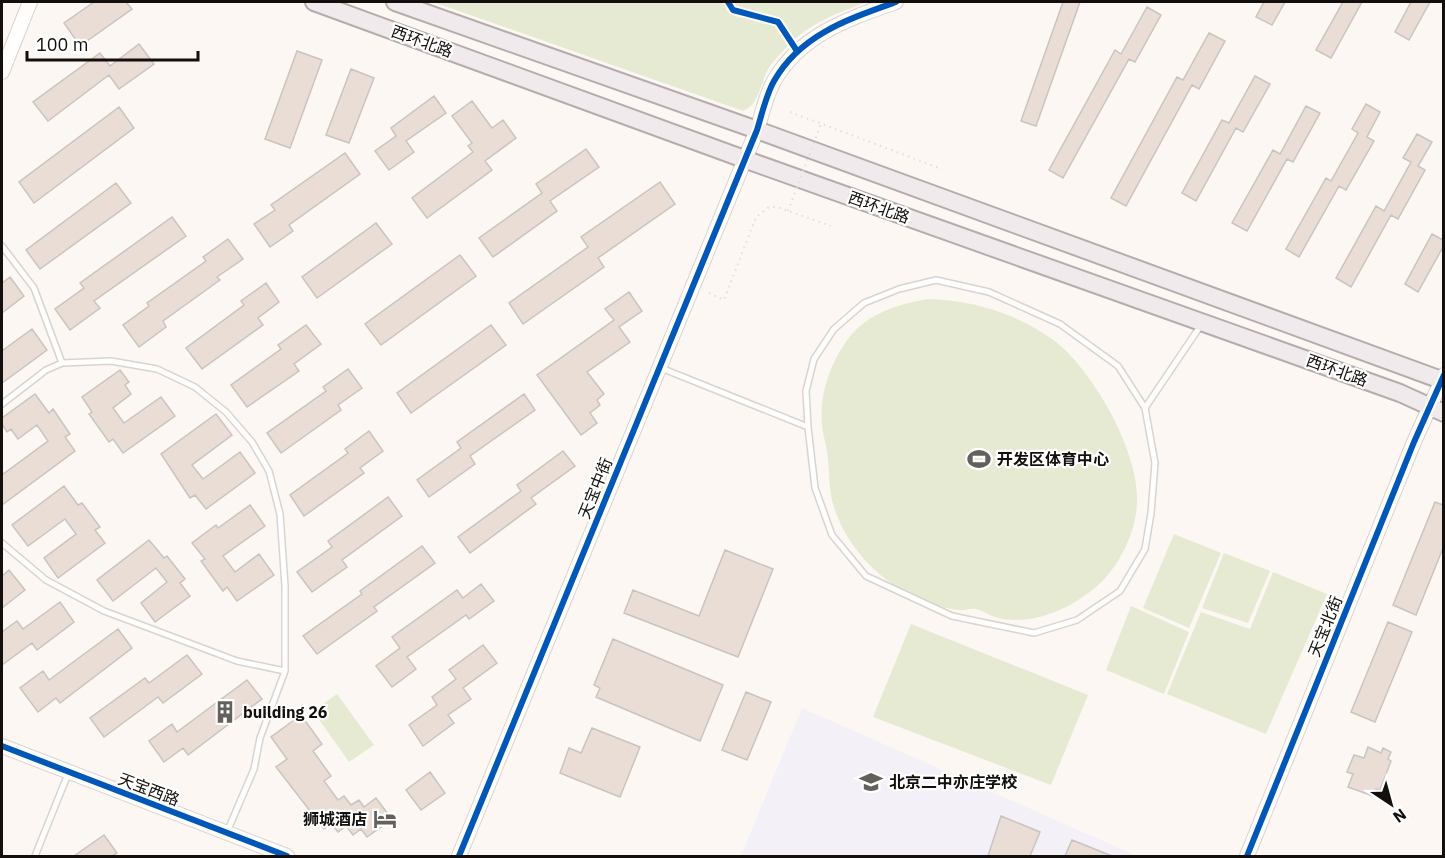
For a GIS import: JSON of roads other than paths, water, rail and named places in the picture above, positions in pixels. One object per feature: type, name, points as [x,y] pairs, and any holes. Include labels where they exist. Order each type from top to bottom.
[{"type":"main road","name":"西环北路","points":[[314,2],[1437,409]]},
{"type":"main road","name":"西环北路","points":[[395,2],[757,130],[1443,379]]},
{"type":"street","points":[[2,72],[30,2]]},
{"type":"street","name":"天宝中街","points":[[459,856],[757,130],[773,83],[790,57],[816,35],[896,2]]},
{"type":"street","name":"天宝北街","points":[[1247,856],[1437,409],[1443,379]]},
{"type":"street","name":"天宝西路","points":[[2,746],[287,856]]},
{"type":"lane","points":[[2,246],[34,288],[62,363]]},
{"type":"lane","points":[[936,280],[989,292],[1060,324],[1118,366],[1145,408],[1155,462],[1151,513],[1145,549],[1120,591],[1077,620],[1034,633],[952,616],[866,576],[832,535],[815,488],[808,427],[806,391],[814,359],[834,328],[864,303],[899,289],[936,280]]},
{"type":"lane","points":[[1145,408],[1202,322]]},
{"type":"lane","points":[[2,404],[46,370],[62,363],[111,362],[157,369],[195,387],[226,412],[252,442],[269,471],[280,514],[285,586],[285,671],[260,738],[254,769],[226,833]]},
{"type":"lane","points":[[659,367],[808,427]]},
{"type":"lane","points":[[2,543],[46,580],[104,611],[237,661],[285,671]]},
{"type":"lane","points":[[35,856],[69,772]]},
{"type":"place","name":"开发区体育中心","points":[[979,459]]},
{"type":"place","name":"building 26","points":[[225,712]]},
{"type":"place","name":"北京二中亦庄学校","points":[[871,782]]},
{"type":"place","name":"狮城酒店","points":[[385,819]]}]
